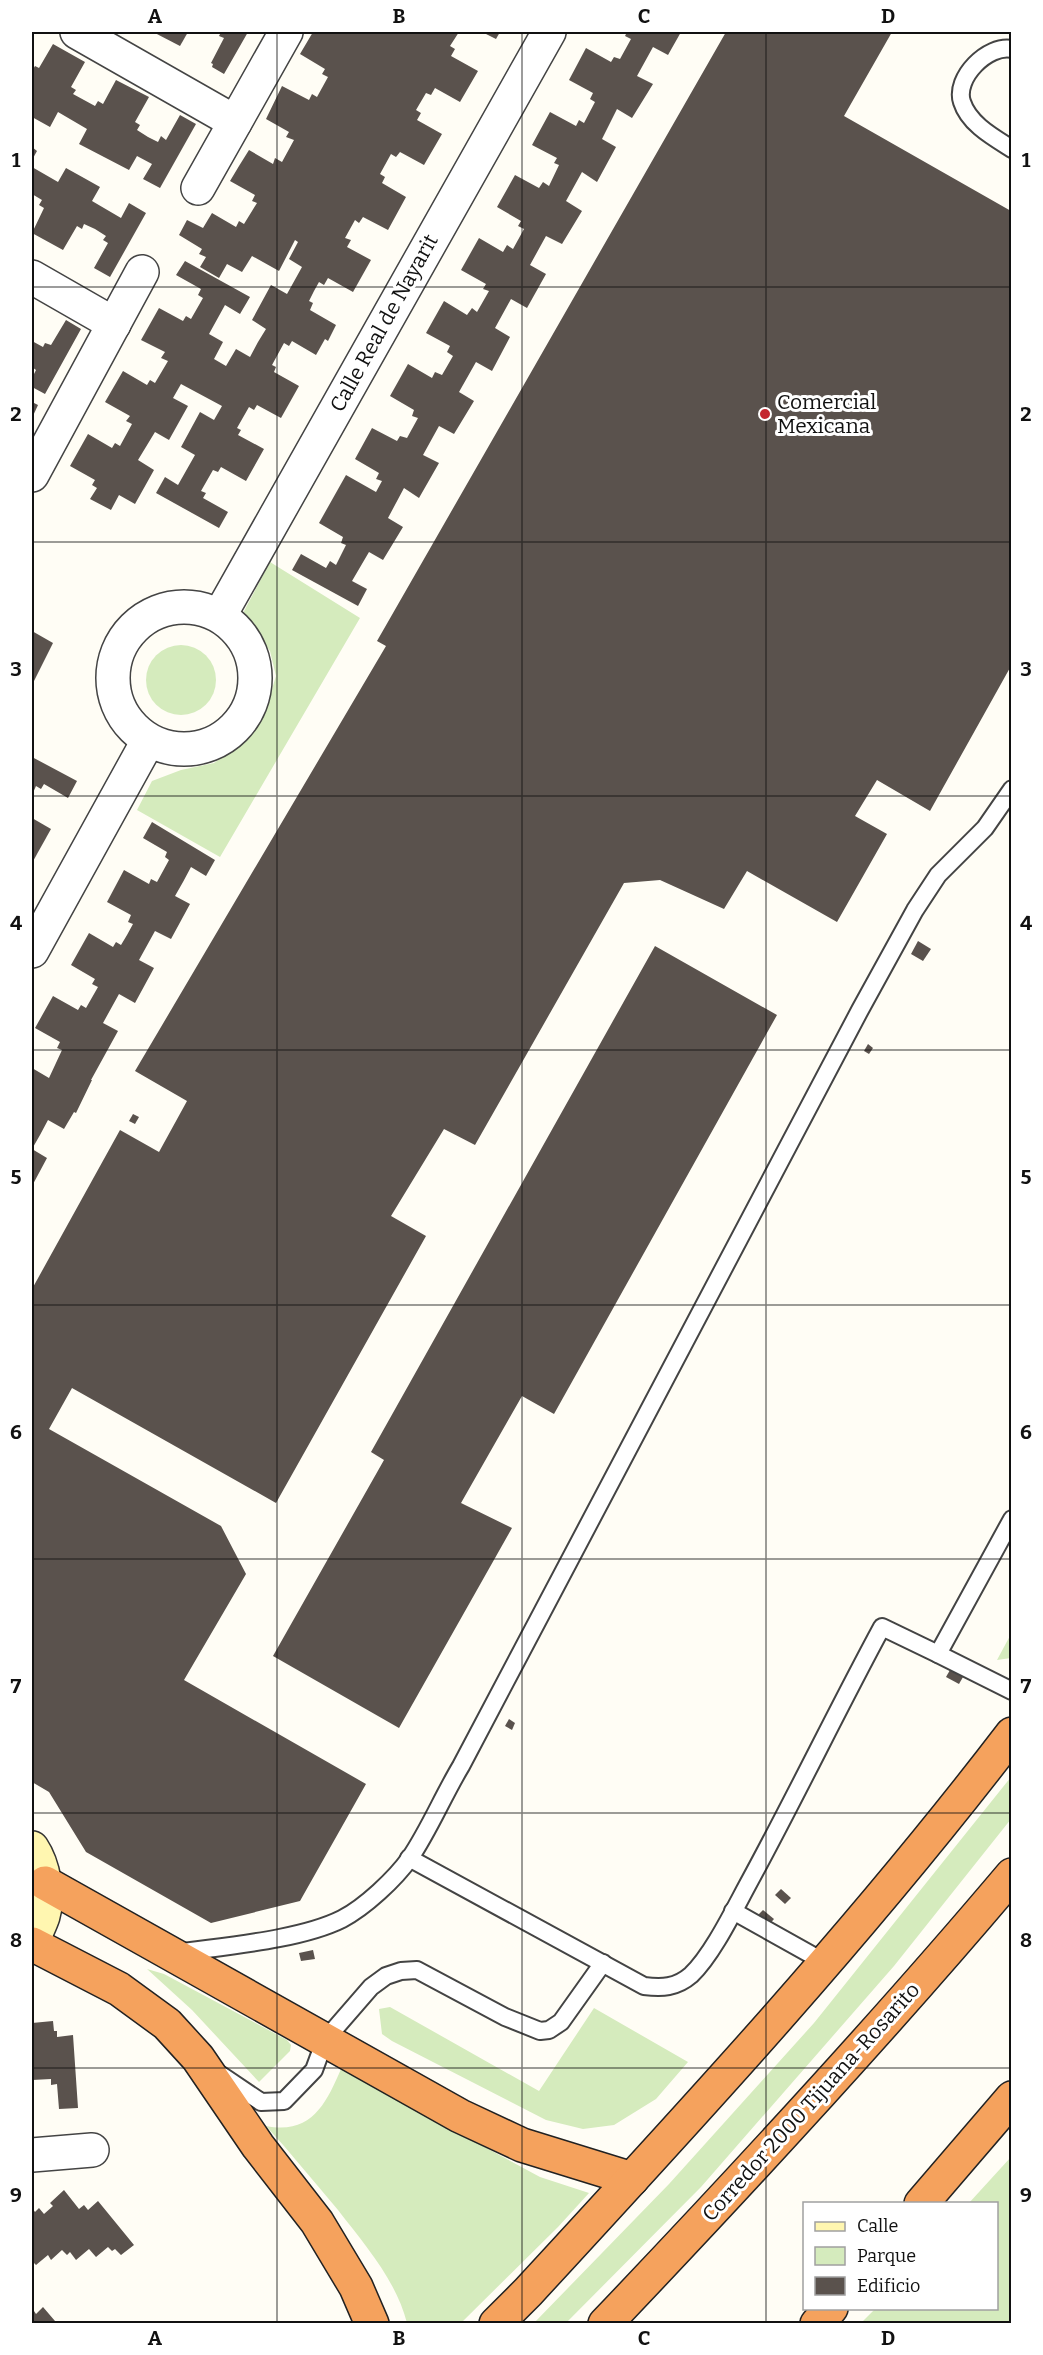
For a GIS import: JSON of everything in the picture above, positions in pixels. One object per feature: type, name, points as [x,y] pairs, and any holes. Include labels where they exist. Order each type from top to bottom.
[{"type":"highway","points":[[496,2324],[632,2179],[826,1963],[1011,1734]]},
{"type":"highway","name":"Corredor 2000 Tijuana-Rosarito","points":[[604,2324],[696,2228],[934,1966],[1011,1875]]},
{"type":"highway","points":[[45,1883],[459,2116],[522,2145],[632,2179]]},
{"type":"highway","points":[[32,1943],[119,1989],[167,2024],[198,2058],[258,2146],[317,2222],[356,2288],[372,2324]]},
{"type":"highway","points":[[923,2202],[1011,2098]]},
{"type":"highway","points":[[818,2324],[829,2310]]},
{"type":"main road","points":[[32,1848],[45,1883],[43,1915],[32,1943]]},
{"type":"street","points":[[76,32],[235,122]]},
{"type":"street","points":[[198,188],[286,32]]},
{"type":"street","name":"Calle Real de Nayarit","points":[[220,615],[549,32]]},
{"type":"street","points":[[32,475],[142,272]]},
{"type":"street","points":[[32,277],[114,324]]},
{"type":"street","points":[[189,606],[220,615],[244,637],[256,667],[254,699],[238,727],[211,746],[179,751],[148,741],[125,719],[112,689],[115,657],[130,629],[157,611],[189,606]]},
{"type":"street","points":[[32,951],[148,741]]},
{"type":"street","points":[[32,2155],[92,2150]]},
{"type":"lane","points":[[1011,49],[1007,48],[986,55],[970,69],[962,84],[961,100],[969,116],[976,123],[1011,149]]},
{"type":"lane","points":[[173,1954],[273,1938],[342,1919],[378,1892],[409,1858],[461,1766],[915,910],[938,875],[985,828],[1011,789]]},
{"type":"lane","points":[[938,1654],[1011,1519]]},
{"type":"lane","points":[[409,1858],[644,1986],[664,1988],[677,1984],[691,1975],[704,1959],[733,1911],[787,1812],[836,1712],[882,1627],[1011,1691]]},
{"type":"lane","points":[[733,1911],[826,1963]]},
{"type":"lane","points":[[198,2058],[261,2102],[284,2101],[314,2070],[325,2040],[371,1987],[386,1976],[401,1971],[417,1970],[529,2028],[540,2031],[549,2030],[561,2022],[603,1963]]},
{"type":"green space","points":[[270,562],[360,618],[220,857],[137,810],[152,781],[181,770],[214,763],[244,742],[264,715],[276,676],[270,651],[242,615]]},
{"type":"green space","points":[[188,645],[201,651],[210,660],[214,666],[216,680],[214,694],[206,705],[195,713],[174,715],[156,705],[148,694],[146,673],[156,655],[167,647]]},
{"type":"green space","points":[[1011,1634],[1011,1658],[997,1660]]},
{"type":"green space","points":[[1011,1777],[1011,1819],[894,1966],[701,2187],[566,2323],[534,2323],[669,2184],[814,2023]]},
{"type":"green space","points":[[147,1969],[164,1974],[287,2040],[291,2045],[290,2051],[259,2082],[192,2010]]},
{"type":"green space","points":[[390,2007],[539,2091],[594,2008],[688,2062],[656,2099],[614,2125],[583,2129],[546,2120],[392,2041],[382,2034],[379,2009]]},
{"type":"green space","points":[[341,2069],[540,2177],[589,2193],[461,2323],[407,2323],[395,2292],[369,2250],[266,2126],[282,2128],[306,2121],[323,2105]]},
{"type":"green space","points":[[1011,2157],[1011,2323],[861,2323],[874,2310],[998,2310],[998,2202],[970,2202]]},
{"type":"building","points":[[153,32],[188,32],[180,46]]},
{"type":"building","points":[[221,32],[248,32],[224,74],[212,67],[211,63],[224,38],[219,36]]},
{"type":"building","points":[[313,32],[459,32],[450,46],[455,49],[451,56],[478,71],[460,102],[435,88],[431,95],[426,93],[416,110],[421,113],[417,120],[442,134],[424,165],[400,152],[396,157],[391,154],[380,174],[385,177],[382,183],[406,197],[388,230],[363,217],[359,223],[355,220],[345,238],[351,240],[347,247],[371,260],[353,292],[328,278],[324,285],[319,282],[309,301],[313,303],[310,310],[336,325],[328,341],[325,339],[316,355],[292,341],[289,346],[284,343],[272,365],[276,367],[274,372],[299,386],[281,418],[257,405],[254,410],[249,407],[237,428],[241,430],[238,435],[264,449],[246,481],[221,467],[218,472],[213,470],[201,491],[206,493],[203,498],[228,512],[219,528],[156,493],[165,477],[178,485],[195,455],[181,447],[200,412],[214,420],[222,406],[181,384],[173,398],[188,406],[169,440],[155,432],[138,460],[154,470],[135,504],[119,495],[111,510],[90,499],[97,488],[92,485],[95,480],[70,466],[88,434],[112,448],[115,443],[120,446],[132,424],[126,421],[130,416],[105,402],[123,371],[147,385],[150,380],[155,383],[168,361],[161,358],[165,352],[141,340],[159,308],[183,321],[186,316],[191,319],[203,298],[198,295],[201,289],[176,275],[185,261],[250,297],[240,314],[225,305],[209,334],[223,342],[214,359],[226,366],[236,349],[250,357],[266,329],[252,320],[271,285],[287,294],[302,267],[289,259],[298,242],[295,240],[279,271],[252,256],[242,272],[227,264],[219,278],[200,267],[206,257],[199,254],[202,249],[179,235],[187,220],[203,228],[212,213],[236,227],[239,221],[244,224],[257,203],[252,201],[255,195],[230,181],[249,150],[273,164],[275,158],[282,162],[294,140],[286,137],[289,132],[266,119],[282,86],[309,100],[312,94],[317,97],[328,77],[322,74],[325,69],[300,54]]},
{"type":"building","points":[[482,32],[500,32],[496,39]]},
{"type":"building","points":[[627,32],[681,32],[668,55],[653,47],[637,76],[653,84],[632,118],[617,109],[602,139],[616,147],[597,182],[582,172],[566,201],[582,211],[562,244],[546,236],[530,265],[546,274],[527,308],[511,299],[495,328],[510,337],[492,371],[476,362],[459,392],[474,401],[454,434],[439,426],[423,455],[439,463],[419,498],[404,488],[388,518],[403,527],[383,560],[369,552],[352,581],[367,589],[358,606],[292,570],[301,554],[326,568],[330,561],[336,565],[346,545],[341,543],[343,537],[319,523],[346,475],[376,492],[382,481],[376,479],[379,473],[355,459],[372,428],[397,441],[400,436],[407,438],[418,418],[412,416],[414,410],[390,396],[408,364],[432,378],[435,372],[442,375],[453,356],[447,352],[450,346],[426,333],[444,301],[467,315],[472,308],[477,312],[489,291],[483,289],[486,284],[461,270],[479,238],[503,252],[507,245],[513,249],[524,229],[518,226],[521,221],[497,207],[515,175],[539,188],[543,182],[549,186],[559,165],[554,163],[557,158],[532,145],[550,112],[576,126],[579,120],[584,123],[595,102],[590,99],[593,93],[569,80],[586,48],[611,62],[614,57],[620,59],[631,39],[625,36]]},
{"type":"building","points":[[726,32],[892,32],[844,116],[1011,211],[1011,666],[930,811],[877,780],[855,816],[887,834],[837,922],[747,871],[724,909],[660,880],[624,883],[475,1145],[444,1129],[391,1216],[426,1236],[276,1503],[72,1388],[49,1429],[221,1526],[246,1574],[184,1680],[366,1784],[300,1901],[211,1923],[86,1852],[49,1792],[32,1782],[32,1289],[120,1130],[159,1152],[187,1101],[135,1071],[386,646],[377,641]]},
{"type":"building","points":[[53,44],[85,62],[71,87],[76,90],[73,94],[95,106],[98,101],[103,104],[116,80],[149,97],[135,122],[140,125],[137,130],[148,137],[158,142],[161,136],[166,140],[180,115],[196,124],[160,188],[143,179],[152,164],[137,156],[129,170],[79,144],[87,129],[58,112],[50,127],[32,117],[32,71],[35,66],[39,68]]},
{"type":"building","points":[[32,147],[37,151],[32,160]]},
{"type":"building","points":[[32,167],[58,182],[66,168],[100,187],[92,201],[121,218],[129,203],[146,213],[110,277],[94,268],[108,243],[103,240],[106,236],[95,229],[84,224],[82,229],[77,226],[63,250],[32,233],[44,208],[39,205],[42,200],[32,194]]},
{"type":"building","points":[[66,320],[81,329],[45,394],[32,387],[32,378],[36,370],[32,367],[32,341],[43,347],[45,343],[51,345]]},
{"type":"building","points":[[32,402],[38,405],[32,418]]},
{"type":"building","points":[[32,631],[53,643],[32,685]]},
{"type":"building","points":[[32,757],[77,781],[68,798],[44,784],[41,789],[36,786],[32,795]]},
{"type":"building","points":[[32,818],[51,829],[32,863]]},
{"type":"building","points":[[152,822],[215,860],[206,876],[191,867],[175,896],[190,904],[171,939],[155,931],[139,960],[154,968],[135,1003],[119,994],[103,1023],[118,1031],[76,1113],[74,1112],[64,1129],[48,1120],[32,1149],[32,1068],[49,1078],[62,1050],[57,1048],[60,1042],[35,1028],[53,996],[78,1010],[81,1005],[86,1008],[98,987],[92,984],[95,979],[71,965],[89,933],[113,947],[116,942],[121,945],[127,935],[133,924],[128,922],[131,915],[107,902],[124,870],[149,884],[151,879],[157,882],[169,860],[165,857],[167,852],[143,838]]},
{"type":"building","points":[[918,941],[931,949],[923,961],[911,954]]},
{"type":"building","points":[[655,946],[777,1015],[554,1414],[522,1396],[461,1503],[512,1528],[399,1728],[273,1656],[384,1460],[371,1452]]},
{"type":"building","points":[[868,1044],[873,1048],[869,1054],[864,1051]]},
{"type":"building","points":[[133,1114],[139,1117],[135,1124],[129,1121]]},
{"type":"building","points":[[32,1149],[47,1158],[32,1186]]},
{"type":"building","points":[[950,1670],[963,1677],[959,1684],[946,1677]]},
{"type":"building","points":[[509,1719],[515,1723],[512,1730],[505,1726]]},
{"type":"building","points":[[781,1889],[791,1898],[785,1904],[775,1895]]},
{"type":"building","points":[[763,1910],[774,1919],[768,1926],[757,1916]]},
{"type":"building","points":[[313,1950],[315,1959],[301,1961],[299,1953]]},
{"type":"building","points":[[53,2021],[57,2037],[73,2035],[78,2108],[59,2109],[57,2084],[51,2085],[51,2079],[32,2080],[32,2023]]},
{"type":"building","points":[[64,2190],[79,2209],[84,2205],[88,2210],[98,2201],[134,2245],[121,2255],[115,2249],[112,2251],[108,2247],[96,2257],[89,2249],[76,2260],[70,2252],[67,2255],[62,2250],[51,2260],[48,2255],[36,2265],[32,2261],[32,2208],[35,2212],[39,2208],[44,2214],[53,2206],[50,2203]]},
{"type":"building","points":[[43,2307],[55,2321],[53,2324],[32,2324],[32,2313],[34,2311],[36,2314]]},
{"type":"place","name":"Comercial Mexicana","points":[[765,414]]}]
